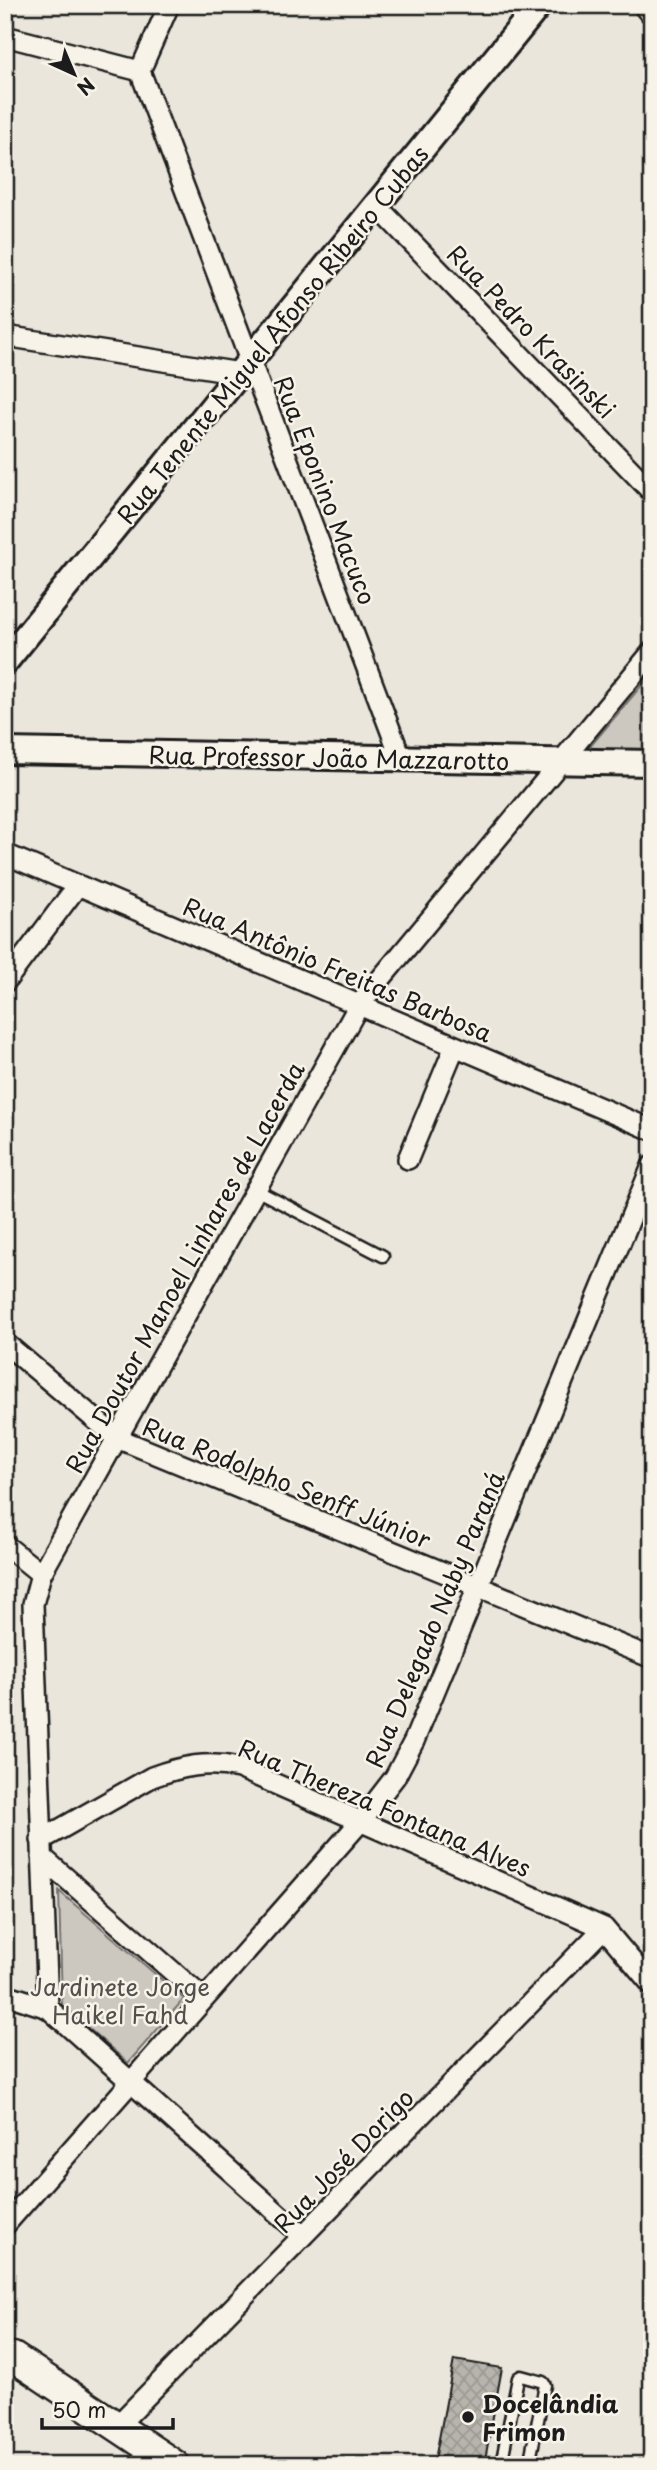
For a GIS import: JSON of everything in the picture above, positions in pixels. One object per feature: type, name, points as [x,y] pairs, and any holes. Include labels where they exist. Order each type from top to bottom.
[{"type":"main road","points":[[8,2355],[175,2465]]},
{"type":"street","points":[[5,36],[140,71],[169,5]]},
{"type":"street","name":"Rua Tenente Miguel Afonso Ribeiro Cubas","points":[[5,662],[539,5]]},
{"type":"street","name":"Rua Eponino Macuco","points":[[140,71],[245,367],[401,758]]},
{"type":"street","name":"Rua Pedro Krasinski","points":[[376,205],[652,492]]},
{"type":"street","points":[[5,336],[245,367]]},
{"type":"street","name":"Rua Doutor Manoel Linhares de Lacerda","points":[[48,2008],[33,1612],[35,1589],[41,1574],[359,1005],[652,652]]},
{"type":"street","name":"Rua Professor João Mazzarotto","points":[[5,751],[652,763]]},
{"type":"street","name":"Rua Antônio Freitas Barbosa","points":[[5,854],[652,1129]]},
{"type":"street","points":[[5,982],[78,885]]},
{"type":"street","points":[[408,1159],[455,1046]]},
{"type":"street","name":"Rua Delegado Naby Paraná","points":[[5,2225],[361,1821],[382,1796],[405,1760],[652,1166]]},
{"type":"street","name":"Rua Rodolpho Senff Júnior","points":[[5,1343],[117,1438],[652,1658]]},
{"type":"street","points":[[5,1545],[41,1574]]},
{"type":"street","name":"Rua Thereza Fontana Alves","points":[[42,1849],[152,1777],[196,1764],[217,1763],[239,1768],[604,1928],[652,1985]]},
{"type":"street","points":[[42,1849],[204,1999]]},
{"type":"street","name":"Rua José Dorigo","points":[[118,2425],[604,1928]]},
{"type":"street","points":[[5,1994],[48,2008],[303,2236]]},
{"type":"lane","points":[[256,1190],[383,1256]]},
{"type":"lane","points":[[521,2376],[543,2382],[545,2385],[527,2465],[501,2462],[518,2378],[521,2376]]},
{"type":"green space","points":[[652,673],[652,749],[588,749]]},
{"type":"green space","name":"Jardinete Jorge Haikel Fahd","points":[[59,1891],[184,1999],[128,2063],[62,2005]]},
{"type":"building","name":"Docelândia Frimon","points":[[454,2360],[502,2368],[484,2465],[434,2465]]},
{"type":"place","name":"Docelândia Frimon","points":[[468,2417]]}]
